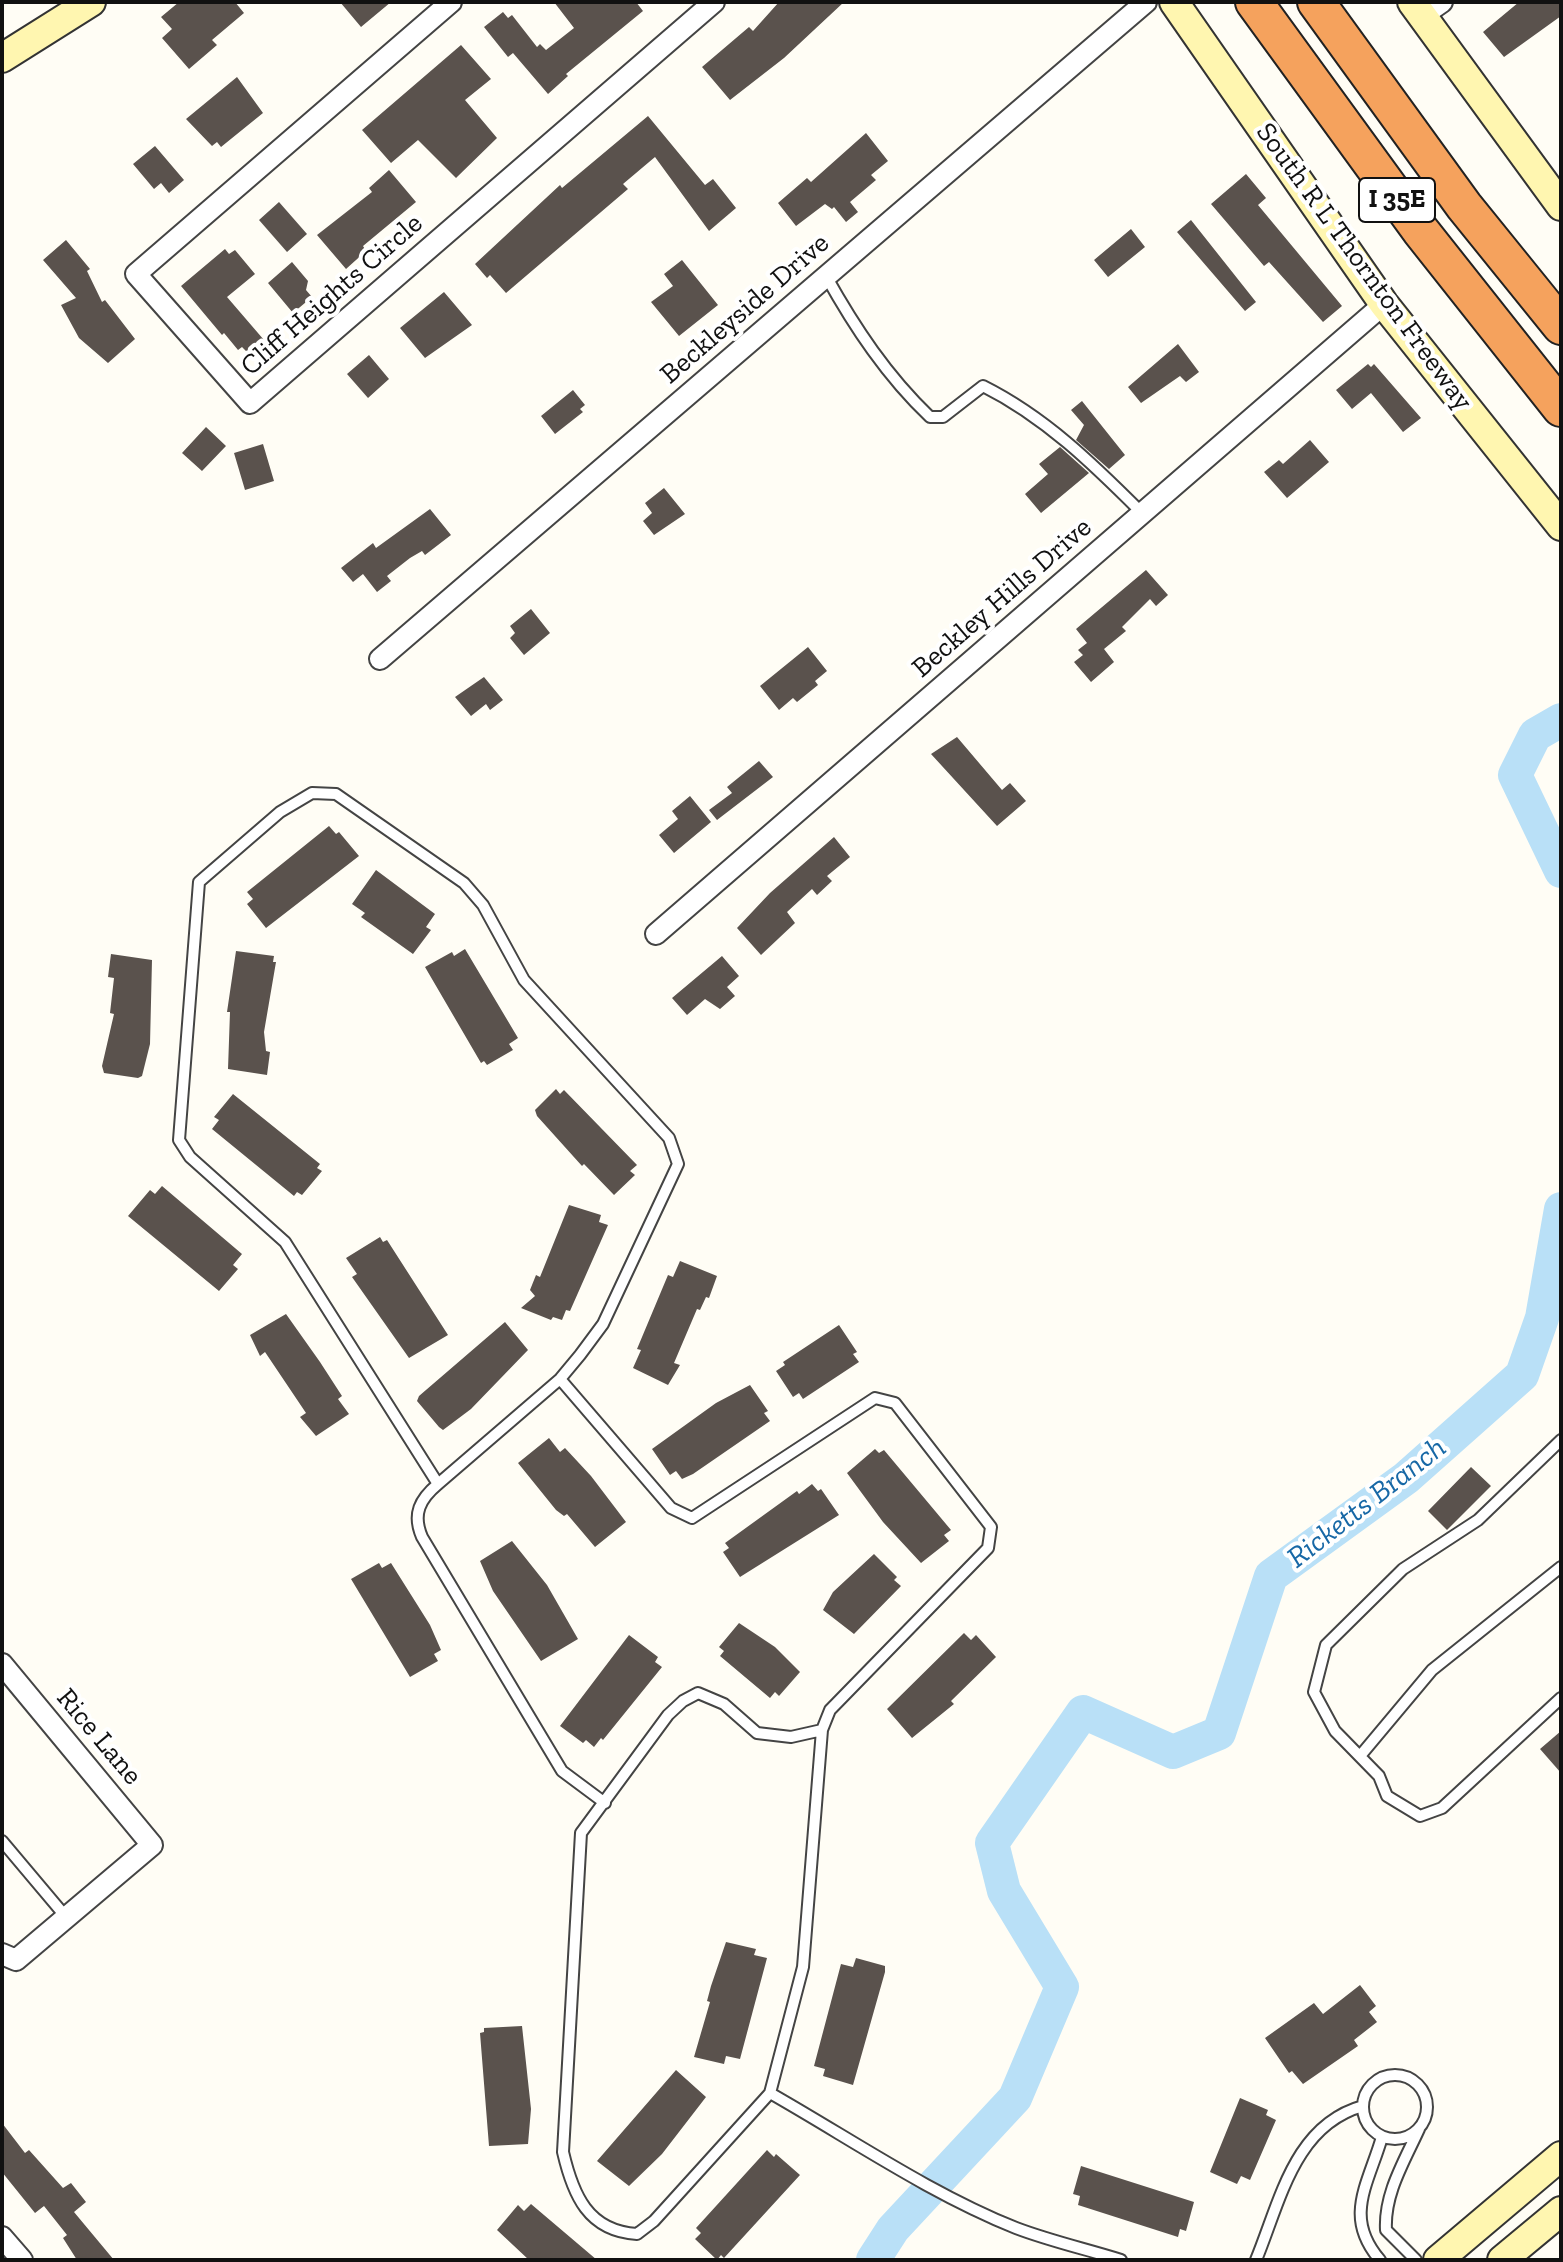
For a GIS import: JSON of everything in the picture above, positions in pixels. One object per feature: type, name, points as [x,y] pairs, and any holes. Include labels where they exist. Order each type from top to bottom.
[{"type":"highway","name":"I 35E","points":[[1254,2],[1420,230],[1554,400]]},
{"type":"highway","name":"I 35E","points":[[1316,2],[1464,206],[1559,323]]},
{"type":"main road","points":[[5,50],[91,2]]},
{"type":"main road","name":"South R L Thornton Freeway","points":[[1174,2],[1384,304],[1555,518]]},
{"type":"main road","points":[[1426,7],[1561,206]]},
{"type":"main road","points":[[1438,2260],[1561,2156]]},
{"type":"main road","points":[[1509,2199],[1536,2231]]},
{"type":"main road","points":[[1502,2260],[1561,2211]]},
{"type":"street","name":"Cliff Heights Circle","points":[[451,2],[136,274],[250,403],[714,2]]},
{"type":"street","name":"Beckleyside Drive","points":[[380,659],[1146,2]]},
{"type":"street","name":"Beckley Hills Drive","points":[[656,934],[1384,304]]},
{"type":"street","name":"Rice Lane","points":[[2,1664],[152,1845],[66,1917]]},
{"type":"street","points":[[9,1957],[66,1917]]},
{"type":"street","points":[[2,2237],[22,2260]]},
{"type":"lane","points":[[826,276],[847,315],[898,386],[930,417],[943,417],[983,386],[1014,402],[1085,455],[1142,513]]},
{"type":"lane","points":[[438,1484],[285,1242],[190,1157],[179,1140],[199,882],[280,812],[312,793],[336,794],[464,883],[489,915],[524,980],[669,1138],[674,1150],[678,1164],[603,1324],[560,1379],[438,1484],[419,1504],[416,1518],[422,1537],[562,1771],[605,1803]]},
{"type":"lane","points":[[560,1379],[671,1508],[682,1515],[692,1518],[875,1398],[895,1403],[991,1527],[988,1548],[830,1710],[822,1730],[803,1967],[770,2093],[637,2234],[620,2233],[583,2210],[570,2180],[563,2152],[577,1855],[581,1833],[668,1715],[683,1701],[698,1693],[724,1704],[757,1733],[779,1737],[822,1730]]},
{"type":"lane","points":[[1561,1440],[1478,1520],[1403,1569],[1326,1645],[1314,1692],[1335,1731],[1379,1776],[1387,1796],[1420,1816],[1442,1808],[1561,1698]]},
{"type":"lane","points":[[1360,1756],[1432,1670],[1561,1567]]},
{"type":"lane","points":[[2,1841],[66,1917]]},
{"type":"lane","points":[[1416,2260],[1386,2230],[1385,2214],[1396,2179],[1425,2117],[1424,2096],[1411,2080],[1390,2076],[1379,2079],[1371,2086],[1363,2106],[1370,2128],[1382,2137],[1403,2138],[1420,2127]]},
{"type":"lane","points":[[770,2093],[883,2161],[976,2210],[1019,2229],[1121,2260]]},
{"type":"lane","points":[[1256,2260],[1297,2157],[1315,2133],[1339,2116],[1363,2106]]},
{"type":"lane","points":[[1380,2260],[1362,2237],[1360,2208],[1382,2137]]},
{"type":"building","points":[[179,2],[235,2],[244,13],[212,40],[217,45],[189,69],[162,38],[172,29],[161,17]]},
{"type":"building","points":[[340,2],[391,2],[361,27]]},
{"type":"building","points":[[554,2],[636,2],[643,11],[566,74],[568,76],[548,94],[513,53],[508,57],[484,27],[503,12],[508,18],[512,15],[537,47],[540,44],[546,50],[574,28]]},
{"type":"building","points":[[779,2],[844,2],[784,58],[730,100],[702,67],[749,27],[753,31]]},
{"type":"building","points":[[1519,2],[1561,2],[1561,16],[1504,57],[1483,32]]},
{"type":"building","points":[[461,45],[491,79],[465,100],[497,138],[456,178],[418,140],[391,163],[362,130]]},
{"type":"building","points":[[237,77],[263,113],[221,147],[217,142],[212,146],[186,119]]},
{"type":"building","points":[[648,116],[705,185],[713,179],[736,208],[709,231],[655,157],[623,184],[628,189],[506,293],[490,275],[487,278],[475,264],[560,185],[562,188]]},
{"type":"building","points":[[866,133],[888,161],[871,175],[876,180],[850,202],[858,212],[846,222],[834,207],[832,209],[825,204],[796,226],[778,203],[807,178],[811,182]]},
{"type":"building","points":[[155,146],[184,180],[169,193],[161,183],[154,189],[133,164]]},
{"type":"building","points":[[389,170],[416,202],[363,246],[366,251],[346,269],[317,235],[372,192],[369,188]]},
{"type":"building","points":[[1246,174],[1266,198],[1258,205],[1342,306],[1323,322],[1269,262],[1264,266],[1211,204]]},
{"type":"building","points":[[279,202],[307,234],[287,252],[259,220]]},
{"type":"building","points":[[1191,220],[1256,302],[1245,311],[1177,232]]},
{"type":"building","points":[[1131,229],[1145,247],[1108,277],[1094,260]]},
{"type":"building","points":[[66,240],[90,269],[87,271],[102,302],[105,300],[135,339],[108,363],[79,338],[61,305],[76,298],[43,260]]},
{"type":"building","points":[[225,249],[229,254],[235,250],[255,274],[227,297],[264,340],[248,353],[242,347],[238,350],[224,333],[222,335],[181,286]]},
{"type":"building","points":[[682,260],[718,305],[679,336],[651,302],[673,286],[664,274]]},
{"type":"building","points":[[292,262],[308,281],[306,290],[312,297],[293,313],[268,283]]},
{"type":"building","points":[[444,292],[472,325],[425,358],[400,328]]},
{"type":"building","points":[[1178,344],[1199,372],[1186,382],[1180,376],[1141,403],[1128,387]]},
{"type":"building","points":[[369,355],[389,379],[368,398],[347,374]]},
{"type":"building","points":[[1368,364],[1371,367],[1374,364],[1421,418],[1403,432],[1371,393],[1352,409],[1336,390]]},
{"type":"building","points":[[573,390],[585,405],[580,409],[583,412],[555,434],[541,416]]},
{"type":"building","points":[[1082,401],[1125,455],[1109,469],[1076,440],[1084,425],[1071,410]]},
{"type":"building","points":[[206,427],[226,446],[202,471],[182,453]]},
{"type":"building","points":[[1310,440],[1329,462],[1287,498],[1264,472],[1279,460],[1283,464]]},
{"type":"building","points":[[263,444],[274,481],[245,490],[234,453]]},
{"type":"building","points":[[1060,447],[1089,473],[1041,513],[1025,494],[1048,474],[1039,464]]},
{"type":"building","points":[[664,488],[685,514],[654,535],[643,521],[652,513],[645,503]]},
{"type":"building","points":[[430,509],[451,535],[425,555],[422,551],[410,558],[387,576],[391,581],[377,592],[363,574],[353,582],[341,568],[373,543],[376,548]]},
{"type":"building","points":[[1146,570],[1168,595],[1156,606],[1150,599],[1122,627],[1126,631],[1104,649],[1114,662],[1091,682],[1074,662],[1083,655],[1078,650],[1087,643],[1076,629]]},
{"type":"building","points":[[531,609],[550,633],[524,655],[510,638],[515,633],[510,626]]},
{"type":"building","points":[[808,647],[827,671],[815,681],[818,685],[797,702],[793,698],[779,710],[760,686]]},
{"type":"building","points":[[484,677],[503,700],[490,710],[486,704],[471,716],[455,697]]},
{"type":"building","points":[[957,737],[1002,790],[1010,783],[1026,801],[997,826],[931,754]]},
{"type":"building","points":[[759,761],[773,777],[717,820],[709,810],[732,793],[727,787]]},
{"type":"building","points":[[690,796],[711,822],[674,853],[659,835],[678,819],[672,811]]},
{"type":"building","points":[[329,826],[336,834],[339,832],[359,856],[266,928],[247,904],[253,899],[247,892]]},
{"type":"building","points":[[834,837],[850,857],[827,876],[832,881],[817,895],[812,889],[787,912],[795,923],[761,955],[737,928],[770,893]]},
{"type":"building","points":[[376,870],[435,914],[426,927],[431,930],[413,954],[361,917],[365,913],[352,904]]},
{"type":"building","points":[[465,949],[518,1038],[509,1044],[513,1050],[487,1065],[484,1061],[481,1063],[425,967],[452,952],[454,956]]},
{"type":"building","points":[[236,951],[274,956],[273,962],[276,962],[264,1032],[266,1051],[270,1052],[267,1075],[228,1069],[230,1012],[227,1012]]},
{"type":"building","points":[[111,954],[152,960],[150,1044],[142,1076],[138,1078],[104,1073],[102,1066],[114,1014],[110,1013],[114,978],[108,977]]},
{"type":"building","points":[[722,956],[739,976],[727,987],[735,996],[720,1009],[705,999],[687,1015],[672,998]]},
{"type":"building","points":[[556,1089],[560,1094],[564,1090],[637,1165],[630,1171],[635,1175],[614,1195],[584,1164],[582,1166],[537,1116],[535,1110]]},
{"type":"building","points":[[233,1094],[320,1164],[317,1168],[322,1171],[302,1195],[297,1192],[294,1196],[212,1129],[219,1120],[214,1117]]},
{"type":"building","points":[[162,1186],[242,1254],[233,1265],[238,1269],[219,1291],[128,1216],[150,1190],[155,1194]]},
{"type":"building","points":[[569,1205],[601,1215],[599,1222],[608,1225],[570,1311],[566,1310],[562,1320],[553,1317],[551,1320],[521,1308],[535,1296],[530,1290],[536,1275],[540,1277]]},
{"type":"building","points":[[380,1237],[383,1242],[387,1240],[448,1335],[409,1358],[352,1277],[357,1274],[346,1258]]},
{"type":"building","points":[[680,1261],[717,1276],[709,1298],[706,1297],[700,1310],[697,1309],[674,1363],[680,1365],[668,1385],[633,1368],[641,1350],[637,1349],[668,1275],[673,1277]]},
{"type":"building","points":[[286,1314],[342,1396],[338,1399],[349,1414],[316,1436],[300,1417],[306,1413],[265,1352],[260,1356],[250,1335]]},
{"type":"building","points":[[505,1322],[528,1350],[471,1409],[443,1430],[417,1401],[419,1396]]},
{"type":"building","points":[[839,1325],[857,1352],[853,1354],[859,1362],[803,1399],[799,1393],[793,1397],[776,1371],[785,1365],[783,1362]]},
{"type":"building","points":[[750,1385],[768,1411],[764,1413],[770,1421],[693,1474],[682,1479],[676,1471],[670,1475],[652,1449],[716,1403]]},
{"type":"building","points":[[549,1438],[560,1452],[565,1448],[591,1476],[626,1522],[595,1547],[567,1514],[564,1516],[556,1510],[518,1463]]},
{"type":"building","points":[[875,1449],[879,1453],[884,1450],[951,1530],[944,1535],[949,1541],[921,1563],[883,1522],[847,1473]]},
{"type":"building","points":[[1471,1467],[1491,1486],[1447,1530],[1428,1511]]},
{"type":"building","points":[[812,1484],[818,1491],[821,1489],[839,1515],[740,1577],[723,1552],[729,1548],[725,1543],[797,1491],[799,1494]]},
{"type":"building","points":[[512,1541],[547,1585],[578,1639],[541,1661],[493,1591],[480,1561]]},
{"type":"building","points":[[874,1554],[897,1577],[894,1580],[901,1586],[854,1634],[823,1610],[833,1592]]},
{"type":"building","points":[[379,1563],[382,1568],[391,1563],[430,1625],[441,1650],[434,1654],[438,1661],[410,1677],[351,1579]]},
{"type":"building","points":[[739,1623],[775,1647],[800,1672],[779,1696],[775,1692],[770,1698],[720,1656],[724,1651],[719,1647]]},
{"type":"building","points":[[964,1633],[971,1640],[976,1635],[996,1657],[951,1701],[954,1704],[912,1738],[887,1709]]},
{"type":"building","points":[[629,1635],[658,1657],[655,1662],[662,1667],[603,1740],[601,1738],[594,1747],[586,1740],[583,1743],[560,1726]]},
{"type":"building","points":[[1561,1731],[1561,1773],[1540,1749]]},
{"type":"building","points":[[726,1942],[756,1949],[754,1955],[767,1958],[740,2059],[726,2056],[724,2064],[694,2057],[710,2002],[707,2001],[711,1986]]},
{"type":"building","points":[[856,1958],[885,1966],[885,1972],[853,2085],[823,2076],[825,2069],[814,2066],[841,1964],[853,1967]]},
{"type":"building","points":[[1360,1985],[1376,2006],[1369,2012],[1377,2022],[1354,2040],[1358,2046],[1303,2084],[1292,2071],[1289,2073],[1265,2038],[1314,2003],[1323,2014]]},
{"type":"building","points":[[522,2026],[531,2109],[528,2144],[489,2146],[480,2033],[484,2032],[484,2028]]},
{"type":"building","points":[[676,2070],[706,2097],[662,2154],[629,2186],[597,2161]]},
{"type":"building","points":[[1240,2098],[1268,2110],[1266,2115],[1276,2120],[1250,2180],[1241,2176],[1237,2184],[1210,2172]]},
{"type":"building","points":[[2,2123],[25,2153],[29,2150],[63,2188],[71,2183],[86,2202],[74,2212],[114,2260],[77,2260],[63,2238],[67,2235],[44,2206],[35,2213],[2,2172]]},
{"type":"building","points":[[767,2150],[800,2175],[724,2258],[721,2255],[717,2260],[695,2239],[701,2233],[696,2228]]},
{"type":"building","points":[[1081,2166],[1194,2202],[1186,2231],[1180,2229],[1178,2237],[1078,2205],[1080,2196],[1073,2194]]},
{"type":"building","points":[[531,2204],[597,2260],[529,2260],[497,2230],[518,2205],[524,2211]]},
{"type":"waterway","name":"Ricketts Branch","points":[[1561,720],[1535,735],[1515,775],[1561,871]]},
{"type":"waterway","name":"Ricketts Branch","points":[[873,2260],[893,2229],[1015,2098],[1062,1987],[1004,1891],[992,1843],[1083,1712],[1173,1752],[1219,1733],[1271,1576],[1406,1478],[1522,1375],[1542,1318],[1561,1209]]}]
